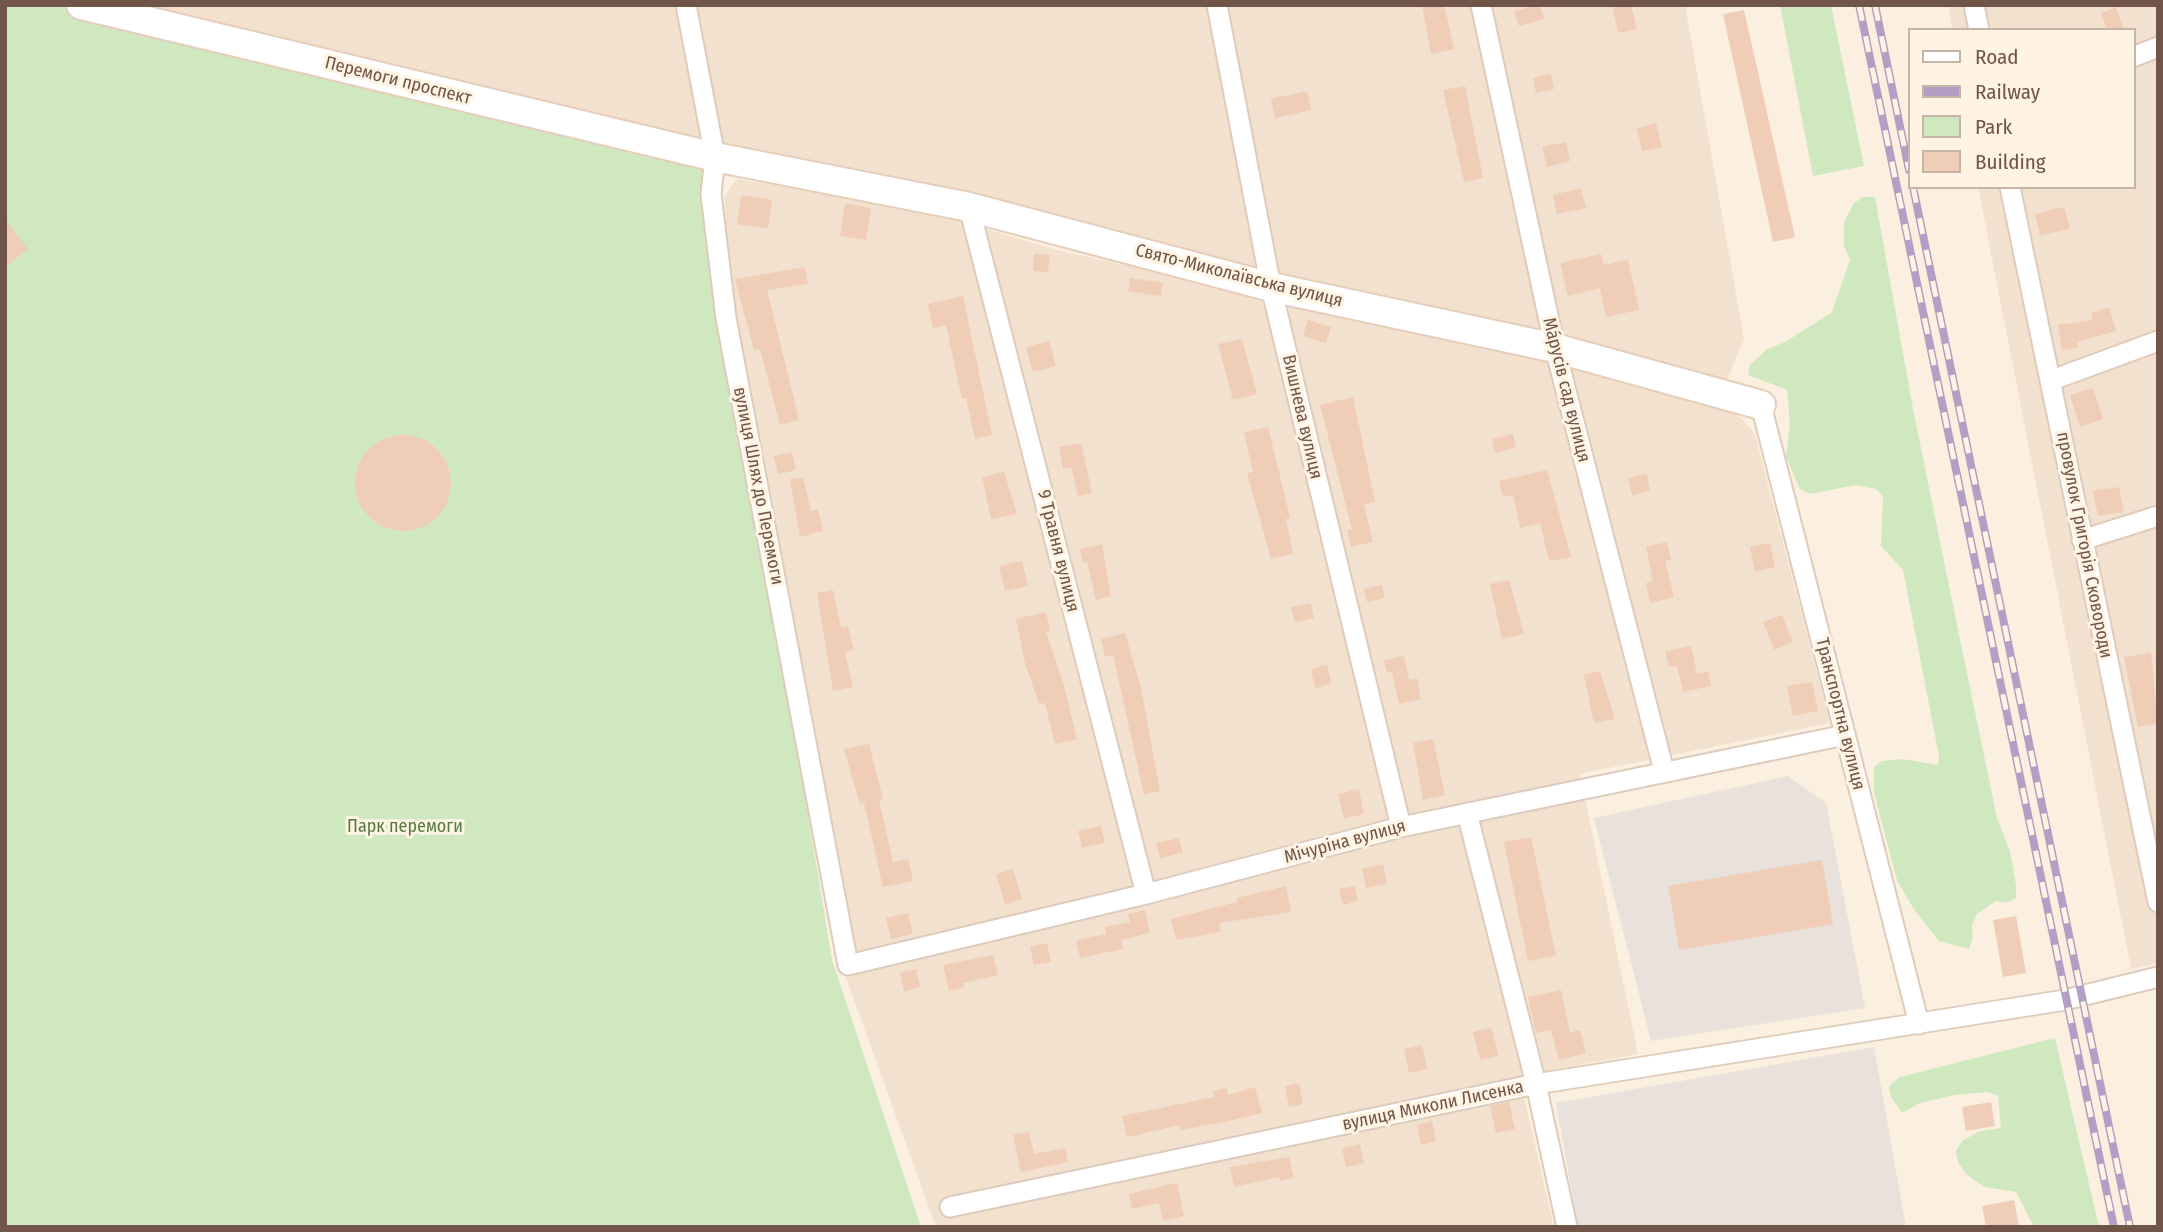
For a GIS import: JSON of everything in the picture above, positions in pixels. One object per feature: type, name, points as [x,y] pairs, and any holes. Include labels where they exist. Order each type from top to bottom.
[{"type":"street","name":"Перемоги проспект","points":[[80,5],[715,158]]},
{"type":"street","name":"вулиця Шлях до Перемоги","points":[[685,5],[715,158],[710,194],[726,318],[848,965]]},
{"type":"street","name":"Вишнева вулиця","points":[[1217,5],[1271,287],[1401,827]]},
{"type":"street","name":"Мáрусів сад вулиця","points":[[1480,5],[1555,348],[1664,771]]},
{"type":"street","points":[[1974,5],[1979,28]]},
{"type":"street","points":[[2135,56],[2158,47]]},
{"type":"street","name":"Свято-Миколаївська вулиця","points":[[715,158],[969,208],[1271,287],[1555,348],[1761,404]]},
{"type":"street","name":"провулок Григорія Сковороди","points":[[2010,189],[2158,902]]},
{"type":"street","name":"9 Травня вулиця","points":[[969,208],[1146,894]]},
{"type":"street","points":[[2052,380],[2158,341]]},
{"type":"street","name":"Транспортна вулиця","points":[[1761,404],[1919,1024]]},
{"type":"street","points":[[2082,540],[2158,516]]},
{"type":"street","name":"Мічуріна вулиця","points":[[848,965],[1146,894],[1401,827],[1845,735]]},
{"type":"street","points":[[1467,813],[1536,1084],[1567,1227]]},
{"type":"street","name":"вулиця Миколи Лисенка","points":[[950,1207],[1536,1084],[2081,997],[2158,977]]},
{"type":"shaded area","points":[[76,5],[1685,5],[1744,339],[1728,378],[1710,391]]},
{"type":"shaded area","points":[[1949,5],[2158,5],[2158,963],[2131,969],[1978,189],[2135,189],[2135,28],[1952,28]]},
{"type":"shaded area","points":[[737,179],[919,209],[1056,250],[1577,364],[1740,416],[1755,435],[1830,723],[1580,774],[1638,1054],[1519,1076],[1554,1227],[936,1227],[831,936],[761,456],[730,300],[724,196]]},
{"type":"shaded area","points":[[1788,776],[1826,803],[1865,1008],[1651,1041],[1594,818]]},
{"type":"shaded area","points":[[1874,1047],[1906,1227],[1578,1227],[1556,1103]]},
{"type":"green space","name":"Парк перемоги","points":[[5,5],[81,5],[715,157],[726,318],[832,960],[921,1227],[5,1227]]},
{"type":"green space","points":[[1780,5],[1831,5],[1864,166],[1813,176]]},
{"type":"green space","points":[[1863,197],[1875,197],[1913,409],[1956,620],[1997,818],[2010,851],[2016,885],[2016,898],[2006,903],[1996,901],[1977,914],[1972,925],[1973,936],[1969,949],[1939,941],[1913,908],[1897,880],[1874,793],[1874,767],[1882,761],[1903,759],[1938,765],[1939,756],[1903,570],[1881,546],[1883,497],[1876,489],[1856,485],[1810,494],[1800,489],[1786,457],[1790,424],[1787,390],[1748,375],[1750,365],[1766,350],[1787,341],[1832,312],[1850,260],[1844,246],[1844,222],[1854,203]]},
{"type":"green space","points":[[2055,1038],[2099,1227],[2034,1227],[2016,1192],[1984,1187],[1966,1174],[1958,1162],[1956,1151],[1962,1141],[1980,1131],[2001,1128],[1998,1096],[1988,1092],[1955,1095],[1920,1103],[1902,1113],[1891,1097],[1889,1086],[1900,1077]]},
{"type":"building","points":[[1422,5],[1444,5],[1454,49],[1431,54]]},
{"type":"building","points":[[1540,5],[1544,19],[1519,26],[1514,11]]},
{"type":"building","points":[[1631,5],[1637,29],[1618,33],[1613,8]]},
{"type":"building","points":[[2116,7],[2123,28],[2106,28],[2101,13]]},
{"type":"building","points":[[1744,10],[1795,237],[1773,242],[1723,14]]},
{"type":"building","points":[[1551,74],[1554,89],[1536,93],[1533,78]]},
{"type":"building","points":[[1465,86],[1483,178],[1464,182],[1443,90]]},
{"type":"building","points":[[1307,91],[1311,110],[1275,118],[1271,99]]},
{"type":"building","points":[[1656,123],[1662,147],[1642,151],[1637,128]]},
{"type":"building","points":[[1566,142],[1570,161],[1547,167],[1542,147]]},
{"type":"building","points":[[1581,188],[1586,208],[1557,214],[1553,195]]},
{"type":"building","points":[[741,195],[772,200],[768,229],[737,224]]},
{"type":"building","points":[[845,203],[871,208],[866,240],[840,236]]},
{"type":"building","points":[[2064,207],[2070,229],[2040,235],[2035,214]]},
{"type":"building","points":[[5,219],[28,249],[5,267]]},
{"type":"building","points":[[1034,254],[1050,255],[1048,272],[1033,271]]},
{"type":"building","points":[[1601,254],[1604,265],[1628,260],[1639,310],[1606,317],[1600,288],[1568,296],[1560,263]]},
{"type":"building","points":[[805,267],[808,284],[767,290],[799,420],[780,425],[760,349],[754,350],[735,279]]},
{"type":"building","points":[[1130,278],[1163,283],[1161,296],[1128,291]]},
{"type":"building","points":[[963,296],[992,435],[975,439],[966,398],[962,399],[946,325],[933,328],[928,304]]},
{"type":"building","points":[[2109,307],[2116,331],[2077,342],[2078,348],[2062,350],[2058,325],[2093,320],[2091,313]]},
{"type":"building","points":[[1308,320],[1331,327],[1326,343],[1303,336]]},
{"type":"building","points":[[1242,339],[1257,394],[1233,400],[1218,344]]},
{"type":"building","points":[[1049,341],[1056,366],[1033,372],[1026,347]]},
{"type":"building","points":[[2093,388],[2103,419],[2080,427],[2070,395]]},
{"type":"building","points":[[1353,397],[1375,502],[1364,504],[1373,542],[1351,547],[1347,530],[1352,529],[1320,405]]},
{"type":"building","points":[[1268,427],[1290,518],[1286,519],[1293,554],[1271,559],[1247,473],[1253,472],[1244,432]]},
{"type":"building","points":[[1513,434],[1516,448],[1495,453],[1492,439]]},
{"type":"building","points":[[403,435],[422,438],[437,449],[448,464],[451,483],[448,502],[437,517],[422,528],[403,531],[384,528],[369,517],[358,502],[355,483],[358,464],[369,449],[384,438]]},
{"type":"building","points":[[1081,443],[1092,493],[1078,496],[1071,467],[1063,469],[1059,447]]},
{"type":"building","points":[[792,452],[796,470],[778,474],[774,456]]},
{"type":"building","points":[[1547,470],[1571,557],[1549,561],[1540,523],[1520,528],[1513,495],[1503,497],[1499,481]]},
{"type":"building","points":[[1004,472],[1017,514],[991,519],[982,477]]},
{"type":"building","points":[[1647,474],[1650,491],[1632,495],[1628,478]]},
{"type":"building","points":[[803,477],[811,511],[818,509],[823,531],[800,537],[790,479]]},
{"type":"building","points":[[2119,487],[2124,512],[2098,516],[2093,491]]},
{"type":"building","points":[[1667,542],[1671,560],[1665,561],[1674,597],[1650,603],[1646,583],[1653,581],[1646,547]]},
{"type":"building","points":[[1770,543],[1775,567],[1755,572],[1750,547]]},
{"type":"building","points":[[1102,544],[1111,596],[1096,600],[1087,562],[1083,563],[1080,549]]},
{"type":"building","points":[[1022,561],[1028,586],[1005,591],[999,566]]},
{"type":"building","points":[[1509,580],[1524,634],[1502,639],[1490,584]]},
{"type":"building","points":[[1382,585],[1385,598],[1367,602],[1364,589]]},
{"type":"building","points":[[833,590],[841,628],[848,626],[854,650],[845,652],[853,687],[833,691],[817,593]]},
{"type":"building","points":[[1311,603],[1314,618],[1295,622],[1291,607]]},
{"type":"building","points":[[1046,612],[1050,631],[1046,632],[1064,686],[1077,740],[1055,744],[1045,703],[1039,704],[1025,663],[1016,619]]},
{"type":"building","points":[[1782,615],[1793,642],[1774,650],[1763,622]]},
{"type":"building","points":[[1125,633],[1141,688],[1160,791],[1144,795],[1113,655],[1105,657],[1101,639]]},
{"type":"building","points":[[1691,646],[1697,674],[1708,671],[1711,686],[1683,692],[1677,666],[1669,667],[1665,651]]},
{"type":"building","points":[[2151,653],[2158,724],[2138,727],[2124,657]]},
{"type":"building","points":[[1404,656],[1409,680],[1417,678],[1421,699],[1399,704],[1392,672],[1387,673],[1384,660]]},
{"type":"building","points":[[1327,665],[1332,684],[1315,688],[1311,669]]},
{"type":"building","points":[[1600,671],[1615,719],[1594,723],[1584,675]]},
{"type":"building","points":[[1812,682],[1818,711],[1793,716],[1787,686]]},
{"type":"building","points":[[1433,739],[1445,795],[1423,800],[1413,743]]},
{"type":"building","points":[[869,744],[883,799],[879,800],[893,862],[908,859],[913,881],[883,887],[864,803],[860,804],[844,749]]},
{"type":"building","points":[[1359,789],[1364,814],[1344,819],[1338,794]]},
{"type":"building","points":[[1101,826],[1105,843],[1082,848],[1078,831]]},
{"type":"building","points":[[1531,837],[1556,956],[1528,961],[1504,842]]},
{"type":"building","points":[[1179,838],[1183,853],[1160,858],[1156,843]]},
{"type":"building","points":[[1822,860],[1833,924],[1679,950],[1668,886]]},
{"type":"building","points":[[1383,864],[1387,884],[1366,888],[1362,869]]},
{"type":"building","points":[[1013,869],[1022,899],[1005,904],[996,874]]},
{"type":"building","points":[[1286,886],[1291,912],[1219,923],[1221,932],[1176,940],[1171,919]]},
{"type":"building","points":[[1355,886],[1358,901],[1343,905],[1339,889]]},
{"type":"building","points":[[1145,910],[1150,933],[1121,940],[1123,949],[1080,958],[1076,940],[1106,934],[1105,927],[1130,922],[1128,914]]},
{"type":"building","points":[[908,913],[913,934],[891,939],[886,918]]},
{"type":"building","points":[[2016,916],[2026,973],[2003,977],[1993,920]]},
{"type":"building","points":[[1047,943],[1051,962],[1034,965],[1030,947]]},
{"type":"building","points":[[993,955],[998,975],[963,983],[964,988],[949,991],[943,965]]},
{"type":"building","points":[[916,969],[920,987],[904,991],[900,972]]},
{"type":"building","points":[[1561,990],[1570,1033],[1580,1030],[1586,1053],[1559,1060],[1551,1030],[1536,1033],[1528,997]]},
{"type":"building","points":[[1492,1028],[1498,1056],[1480,1060],[1473,1032]]},
{"type":"building","points":[[1422,1045],[1427,1069],[1409,1073],[1404,1049]]},
{"type":"building","points":[[1299,1083],[1303,1104],[1289,1107],[1285,1086]]},
{"type":"building","points":[[1255,1087],[1262,1113],[1180,1130],[1179,1125],[1127,1137],[1122,1116],[1214,1097],[1213,1091],[1227,1088],[1228,1095]]},
{"type":"building","points":[[1509,1102],[1515,1129],[1496,1133],[1490,1106]]},
{"type":"building","points":[[1991,1102],[1995,1126],[1966,1131],[1962,1107]]},
{"type":"building","points":[[1432,1121],[1436,1141],[1421,1145],[1417,1125]]},
{"type":"building","points":[[1029,1132],[1034,1154],[1065,1148],[1068,1162],[1021,1172],[1013,1135]]},
{"type":"building","points":[[1360,1144],[1364,1163],[1346,1167],[1342,1148]]},
{"type":"building","points":[[1289,1157],[1294,1178],[1280,1181],[1279,1177],[1234,1187],[1230,1167]]},
{"type":"building","points":[[1177,1183],[1184,1216],[1163,1221],[1159,1203],[1132,1209],[1129,1194]]},
{"type":"building","points":[[2014,1200],[2019,1227],[1986,1227],[1982,1206]]},
{"type":"railway","points":[[1859,5],[2114,1227]]},
{"type":"railway","points":[[1875,5],[1908,165]]},
{"type":"railway","points":[[1913,189],[2130,1227]]}]
